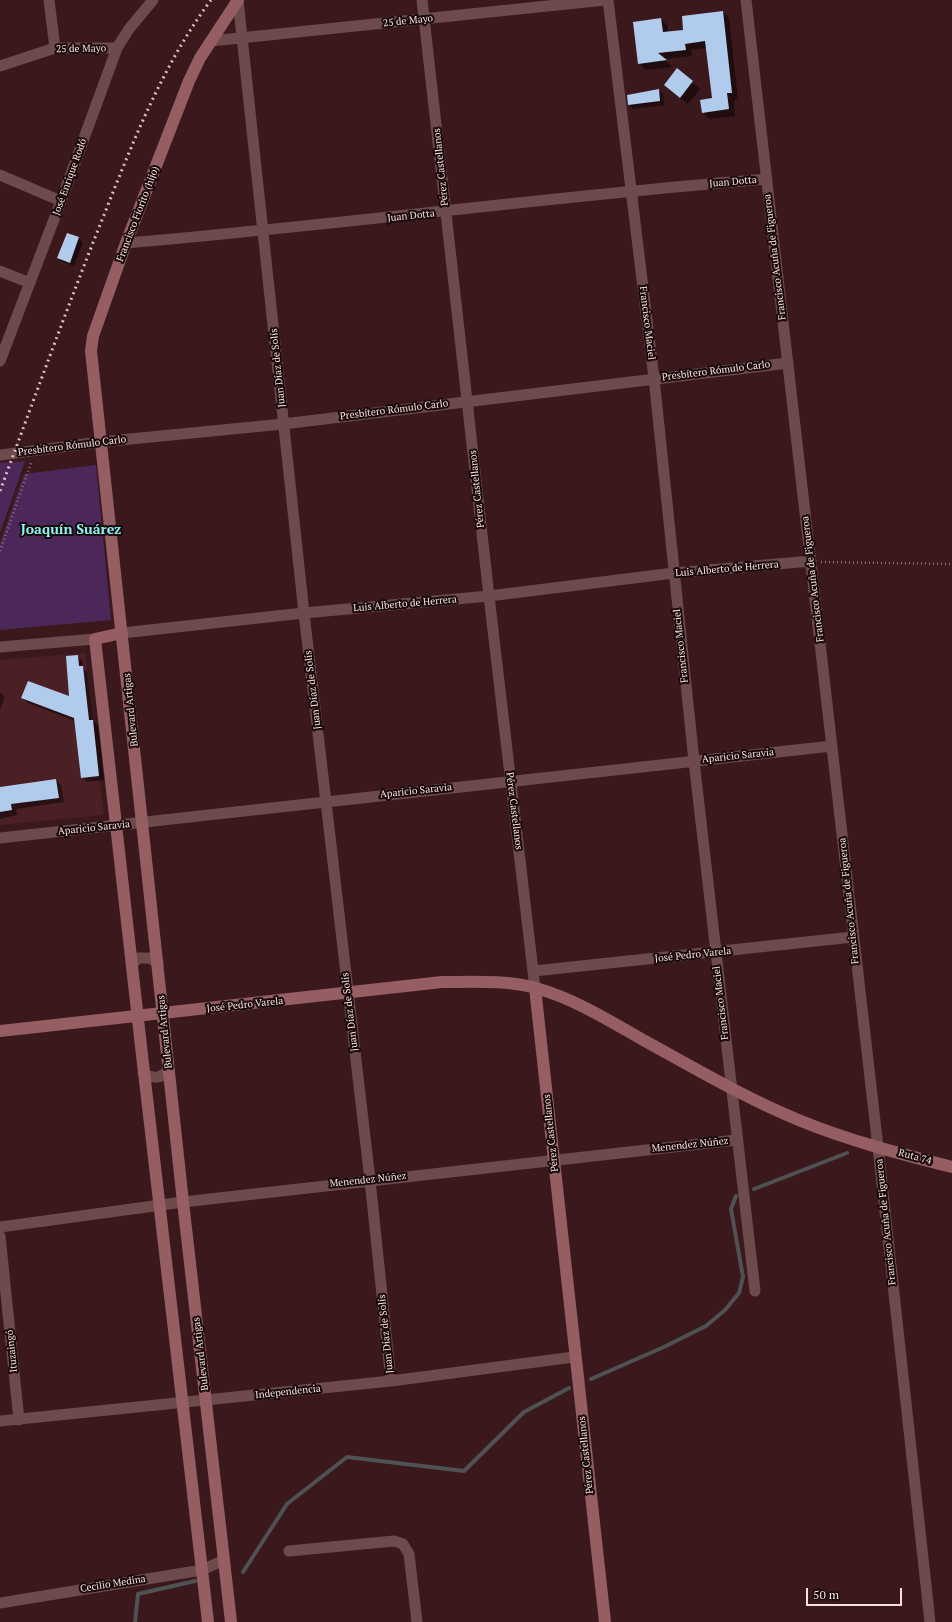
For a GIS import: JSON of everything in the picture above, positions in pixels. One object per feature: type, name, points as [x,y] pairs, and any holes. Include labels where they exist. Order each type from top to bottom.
[{"type":"street","points":[[49,0],[55,48]]},
{"type":"street","name":"José Enrique Rodó","points":[[0,361],[117,48],[129,29],[153,0]]},
{"type":"street","name":"Juan Díaz de Solís","points":[[238,0],[304,613],[370,1180],[391,1381]]},
{"type":"street","name":"Francisco Fiorito (hijo)","points":[[100,442],[91,351],[97,324],[126,243],[189,81],[200,58],[238,0]]},
{"type":"street","name":"Pérez Castellanos","points":[[422,0],[510,781],[534,971],[574,1357],[605,1622]]},
{"type":"street","name":"25 de Mayo","points":[[211,41],[606,0]]},
{"type":"street","name":"Francisco Maciel","points":[[606,0],[654,378],[715,952],[755,1291]]},
{"type":"street","name":"Francisco Acuña de Figueroa","points":[[746,0],[878,1147],[930,1622]]},
{"type":"street","name":"25 de Mayo","points":[[0,66],[55,48],[117,48]]},
{"type":"street","points":[[0,175],[61,201]]},
{"type":"street","name":"Juan Dotta","points":[[126,243],[264,231],[446,212],[630,190],[767,179]]},
{"type":"street","points":[[0,271],[30,283]]},
{"type":"street","name":"Presbítero Rómulo Carlo","points":[[0,455],[100,442],[284,424],[468,400],[788,363]]},
{"type":"street","name":"Bulevard Artigas","points":[[100,442],[143,822],[183,1202],[207,1400],[231,1622]]},
{"type":"street","name":"Luis Alberto de Herrera","points":[[0,648],[95,639],[122,633],[304,613],[489,596],[674,573],[811,561]]},
{"type":"street","points":[[95,639],[143,1073],[160,1205],[208,1622]]},
{"type":"street","name":"Aparicio Saravia","points":[[0,838],[832,746]]},
{"type":"street","name":"José Pedro Varela","points":[[534,971],[853,937]]},
{"type":"street","points":[[132,965],[138,958],[150,958],[158,963]]},
{"type":"street","name":"José Pedro Varela","points":[[0,1031],[138,1017],[442,982],[490,982],[535,988],[568,1000],[599,1015],[731,1087]]},
{"type":"street","points":[[143,1073],[151,1078],[162,1077],[169,1070]]},
{"type":"street","name":"Ruta 74","points":[[731,1087],[801,1121],[878,1147],[952,1167]]},
{"type":"street","name":"Menendez Núñez","points":[[0,1227],[183,1202],[736,1140]]},
{"type":"street","name":"Ituzaingó","points":[[0,1236],[20,1420]]},
{"type":"street","name":"Independencia","points":[[0,1421],[391,1381],[574,1357]]},
{"type":"street","points":[[290,1552],[394,1541],[403,1544],[409,1554],[417,1622]]},
{"type":"street","name":"Cecilio Medina","points":[[0,1602],[202,1570],[224,1560]]},
{"type":"path","points":[[0,551],[36,451]]},
{"type":"path","points":[[811,561],[952,564]]},
{"type":"shaded area","points":[[25,461],[0,533],[0,463]]},
{"type":"shaded area","points":[[96,465],[111,620],[0,630],[0,544],[24,474]]},
{"type":"shaded area","points":[[85,653],[104,815],[0,825],[0,660]]},
{"type":"building","points":[[723,11],[732,93],[727,93],[729,109],[702,113],[700,100],[712,98],[705,41],[685,44],[686,50],[658,53],[667,60],[638,64],[633,22],[661,18],[663,32],[683,30],[682,16]]},
{"type":"building","points":[[677,68],[693,81],[680,98],[664,85]]},
{"type":"building","points":[[659,89],[660,101],[628,105],[627,95]]},
{"type":"building","points":[[67,233],[79,237],[70,263],[57,258]]},
{"type":"building","points":[[78,655],[79,666],[83,666],[89,720],[93,720],[99,776],[81,778],[74,718],[21,698],[28,681],[69,696],[66,656]]},
{"type":"building","points":[[56,779],[59,798],[11,804],[12,810],[0,812],[0,787]]},
{"type":"waterway","points":[[754,1189],[847,1153]]},
{"type":"waterway","points":[[591,1379],[664,1347],[706,1326],[725,1310],[739,1293],[743,1277],[731,1209],[736,1196]]},
{"type":"waterway","points":[[243,1572],[287,1504],[347,1457],[464,1471],[524,1412],[569,1388]]},
{"type":"waterway","points":[[135,1622],[138,1594],[195,1581]]},
{"type":"railway","points":[[0,491],[74,291],[148,108],[177,52],[211,0]]},
{"type":"district","name":"Joaquín Suárez","points":[[71,530]]}]
